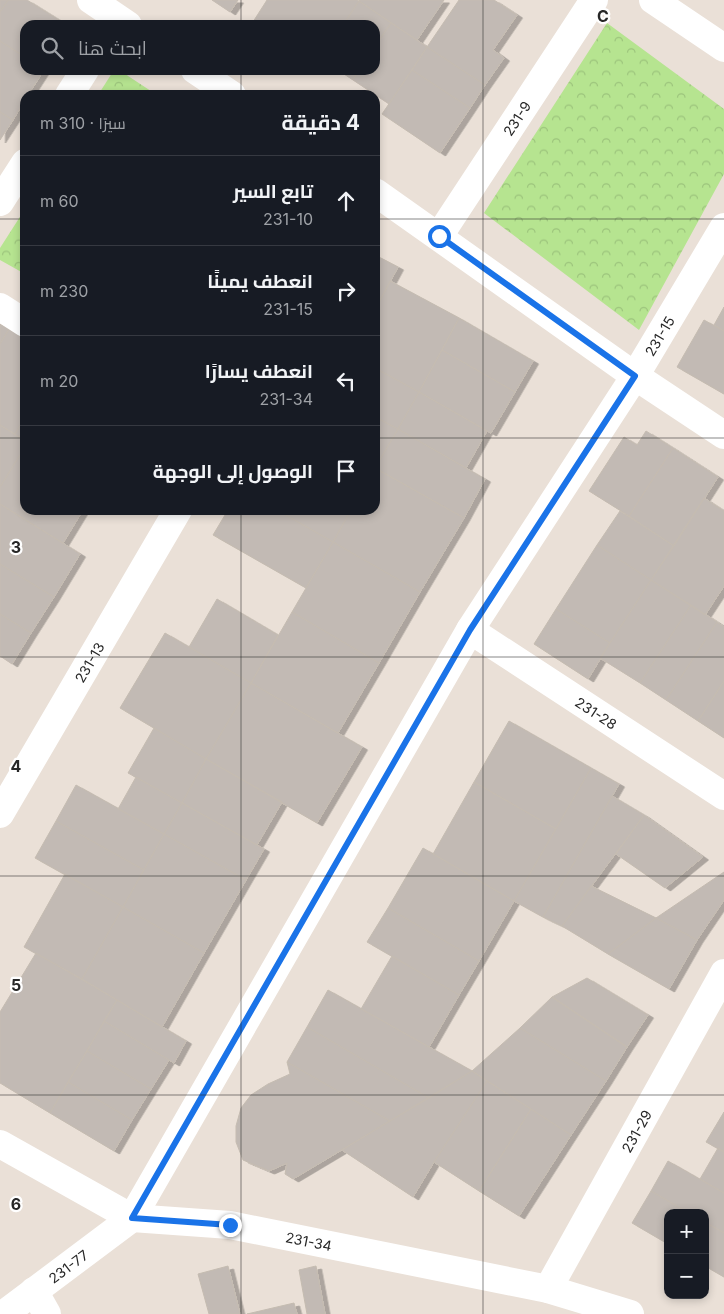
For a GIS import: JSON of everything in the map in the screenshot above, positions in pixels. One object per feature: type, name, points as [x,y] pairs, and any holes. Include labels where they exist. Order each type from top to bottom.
[{"type":"street","points":[[91,0],[116,20]]},
{"type":"street","name":"231-9","points":[[439,236],[594,0]]},
{"type":"street","points":[[653,0],[724,48]]},
{"type":"street","points":[[72,90],[82,75]]},
{"type":"street","points":[[202,75],[224,90]]},
{"type":"street","points":[[0,202],[20,171]]},
{"type":"street","points":[[380,195],[635,376],[724,435]]},
{"type":"street","name":"231-15","points":[[132,1218],[470,630],[635,376],[724,227]]},
{"type":"street","points":[[0,307],[20,320]]},
{"type":"street","name":"231-13","points":[[0,814],[175,515]]},
{"type":"street","name":"231-28","points":[[470,630],[724,796]]},
{"type":"street","name":"231-29","points":[[548,1289],[724,973]]},
{"type":"street","name":"231-34","points":[[0,1144],[132,1218],[230,1225],[548,1289],[630,1314]]},
{"type":"street","name":"231-77","points":[[4,1314],[41,1303],[132,1218]]},
{"type":"green space","points":[[607,23],[724,109],[724,174],[639,330],[484,213]]},
{"type":"green space","points":[[111,75],[127,75],[149,90],[101,90]]},
{"type":"green space","points":[[20,217],[20,271],[0,260],[0,248]]},
{"type":"building","points":[[0,0],[8,0],[0,12]]},
{"type":"building","points":[[8,0],[27,0],[59,20],[20,20],[20,54],[0,41],[0,12]]},
{"type":"building","points":[[212,0],[238,0],[230,12]]},
{"type":"building","points":[[267,0],[359,1],[346,20],[254,20]]},
{"type":"building","points":[[360,0],[444,0],[417,40]]},
{"type":"building","points":[[459,0],[494,0],[517,15],[493,50],[504,58],[485,85],[427,47]]},
{"type":"building","points":[[359,1],[391,23],[380,39],[380,20],[346,20]]},
{"type":"building","points":[[391,23],[427,47],[389,104],[380,98],[380,90],[368,90],[353,80],[356,75],[380,75],[380,39]]},
{"type":"building","points":[[0,41],[20,54],[20,75],[41,75],[31,90],[20,90],[20,108],[13,120],[0,112]]},
{"type":"building","points":[[427,47],[485,85],[470,108],[412,70]]},
{"type":"building","points":[[412,70],[470,108],[440,153],[382,114]]},
{"type":"building","points":[[346,75],[356,75],[353,80]]},
{"type":"building","points":[[0,112],[13,120],[0,140]]},
{"type":"building","points":[[380,258],[398,267],[380,301]]},
{"type":"building","points":[[390,281],[459,318],[419,392],[380,371],[380,300]]},
{"type":"building","points":[[724,307],[724,331],[714,325]]},
{"type":"building","points":[[459,318],[533,361],[515,392],[442,350]]},
{"type":"building","points":[[704,320],[724,331],[724,394],[677,367]]},
{"type":"building","points":[[0,324],[9,329],[0,344]]},
{"type":"building","points":[[9,329],[20,336],[20,426],[15,434],[0,425],[0,344]]},
{"type":"building","points":[[442,350],[515,392],[491,433],[419,392]]},
{"type":"building","points":[[380,371],[419,392],[398,429],[380,420]]},
{"type":"building","points":[[419,392],[487,431],[466,468],[398,429]]},
{"type":"building","points":[[380,420],[398,429],[380,460]]},
{"type":"building","points":[[0,425],[20,438],[20,455],[0,487]]},
{"type":"building","points":[[20,426],[20,438],[15,434]]},
{"type":"building","points":[[398,429],[485,479],[464,518],[380,471],[380,460]]},
{"type":"building","points":[[646,431],[673,448],[629,516],[589,491],[624,437],[637,445]]},
{"type":"building","points":[[673,448],[718,477],[674,546],[629,516]]},
{"type":"building","points":[[20,455],[20,515],[80,515],[63,543],[0,504],[0,487]]},
{"type":"building","points":[[380,471],[464,518],[420,592],[333,542],[348,515],[380,515]]},
{"type":"building","points":[[704,498],[724,511],[724,586],[705,615],[651,580]]},
{"type":"building","points":[[0,504],[80,554],[54,597],[0,564]]},
{"type":"building","points":[[620,511],[674,546],[651,580],[597,545]]},
{"type":"building","points":[[225,515],[286,515],[333,542],[306,588],[213,535]]},
{"type":"building","points":[[286,515],[348,515],[333,542]]},
{"type":"building","points":[[333,542],[420,592],[379,663],[292,612]]},
{"type":"building","points":[[597,545],[651,580],[610,643],[556,609]]},
{"type":"building","points":[[0,564],[54,597],[31,633],[0,614]]},
{"type":"building","points":[[651,580],[691,605],[640,683],[600,658]]},
{"type":"building","points":[[217,599],[278,635],[251,683],[189,647]]},
{"type":"building","points":[[691,605],[717,622],[666,700],[640,683]]},
{"type":"building","points":[[556,609],[610,643],[588,679],[534,644]]},
{"type":"building","points":[[292,612],[379,663],[338,733],[251,683]]},
{"type":"building","points":[[0,614],[31,633],[12,664],[0,656]]},
{"type":"building","points":[[717,622],[724,627],[724,681],[698,721],[666,700]]},
{"type":"building","points":[[165,633],[251,683],[206,759],[120,708]]},
{"type":"building","points":[[724,681],[724,738],[698,721]]},
{"type":"building","points":[[251,683],[362,747],[317,823],[206,759]]},
{"type":"building","points":[[509,721],[591,768],[556,829],[474,782]]},
{"type":"building","points":[[154,728],[206,759],[182,803],[128,773]]},
{"type":"building","points":[[206,759],[282,802],[257,845],[182,803]]},
{"type":"building","points":[[591,768],[619,784],[543,917],[514,901]]},
{"type":"building","points":[[136,777],[182,803],[164,834],[118,809]]},
{"type":"building","points":[[474,782],[556,829],[514,901],[433,854]]},
{"type":"building","points":[[76,785],[164,834],[144,870],[56,821]]},
{"type":"building","points":[[612,796],[644,815],[562,926],[543,917]]},
{"type":"building","points":[[182,803],[264,849],[246,880],[164,834]]},
{"type":"building","points":[[644,815],[703,857],[665,888],[616,854]]},
{"type":"building","points":[[56,821],[144,870],[123,907],[35,858]]},
{"type":"building","points":[[164,834],[246,880],[204,953],[123,907]]},
{"type":"building","points":[[423,848],[514,901],[479,961],[388,908]]},
{"type":"building","points":[[724,872],[724,900],[697,940],[656,918]]},
{"type":"building","points":[[65,874],[123,907],[82,979],[24,947]]},
{"type":"building","points":[[591,886],[656,918],[608,954],[562,926]]},
{"type":"building","points":[[123,907],[204,953],[162,1027],[82,979]]},
{"type":"building","points":[[388,908],[479,961],[459,995],[367,942]]},
{"type":"building","points":[[656,918],[697,940],[669,989],[608,954]]},
{"type":"building","points":[[36,953],[117,1000],[50,1113],[0,1083],[0,1012]]},
{"type":"building","points":[[392,956],[459,995],[429,1047],[361,1009]]},
{"type":"building","points":[[587,978],[648,1015],[627,1047],[552,997]]},
{"type":"building","points":[[328,990],[472,1071],[429,1098],[307,1027]]},
{"type":"building","points":[[552,997],[627,1047],[606,1081],[520,1028]]},
{"type":"building","points":[[117,1000],[186,1041],[174,1063],[104,1021]]},
{"type":"building","points":[[104,1021],[169,1060],[151,1089],[87,1051]]},
{"type":"building","points":[[307,1027],[429,1098],[390,1121],[287,1062]]},
{"type":"building","points":[[520,1028],[606,1081],[571,1135],[472,1071]]},
{"type":"building","points":[[87,1051],[151,1089],[132,1120],[68,1082]]},
{"type":"building","points":[[287,1062],[390,1121],[293,1179],[285,1174],[287,1163],[269,1171],[243,1160],[236,1142],[236,1126],[241,1108],[251,1095],[268,1084],[290,1074]]},
{"type":"building","points":[[472,1071],[487,1081],[413,1197],[342,1150]]},
{"type":"building","points":[[487,1081],[531,1109],[479,1191],[434,1162]]},
{"type":"building","points":[[68,1082],[132,1120],[114,1151],[50,1113]]},
{"type":"building","points":[[531,1109],[571,1135],[519,1216],[479,1191]]},
{"type":"building","points":[[724,1112],[724,1152],[706,1142]]},
{"type":"building","points":[[718,1148],[724,1152],[724,1193],[700,1179]]},
{"type":"building","points":[[668,1161],[724,1193],[724,1233],[709,1224],[709,1209],[682,1209],[651,1191]]},
{"type":"building","points":[[651,1191],[682,1209],[664,1209],[664,1242],[632,1223]]},
{"type":"building","points":[[709,1224],[724,1233],[724,1277],[709,1268]]},
{"type":"building","points":[[228,1266],[240,1314],[209,1314],[198,1274]]},
{"type":"building","points":[[316,1266],[325,1314],[307,1314],[299,1270]]},
{"type":"building","points":[[294,1303],[297,1314],[247,1314]]},
{"type":"route","points":[[230,1225],[132,1218],[470,630],[635,376],[439,236]]}]
